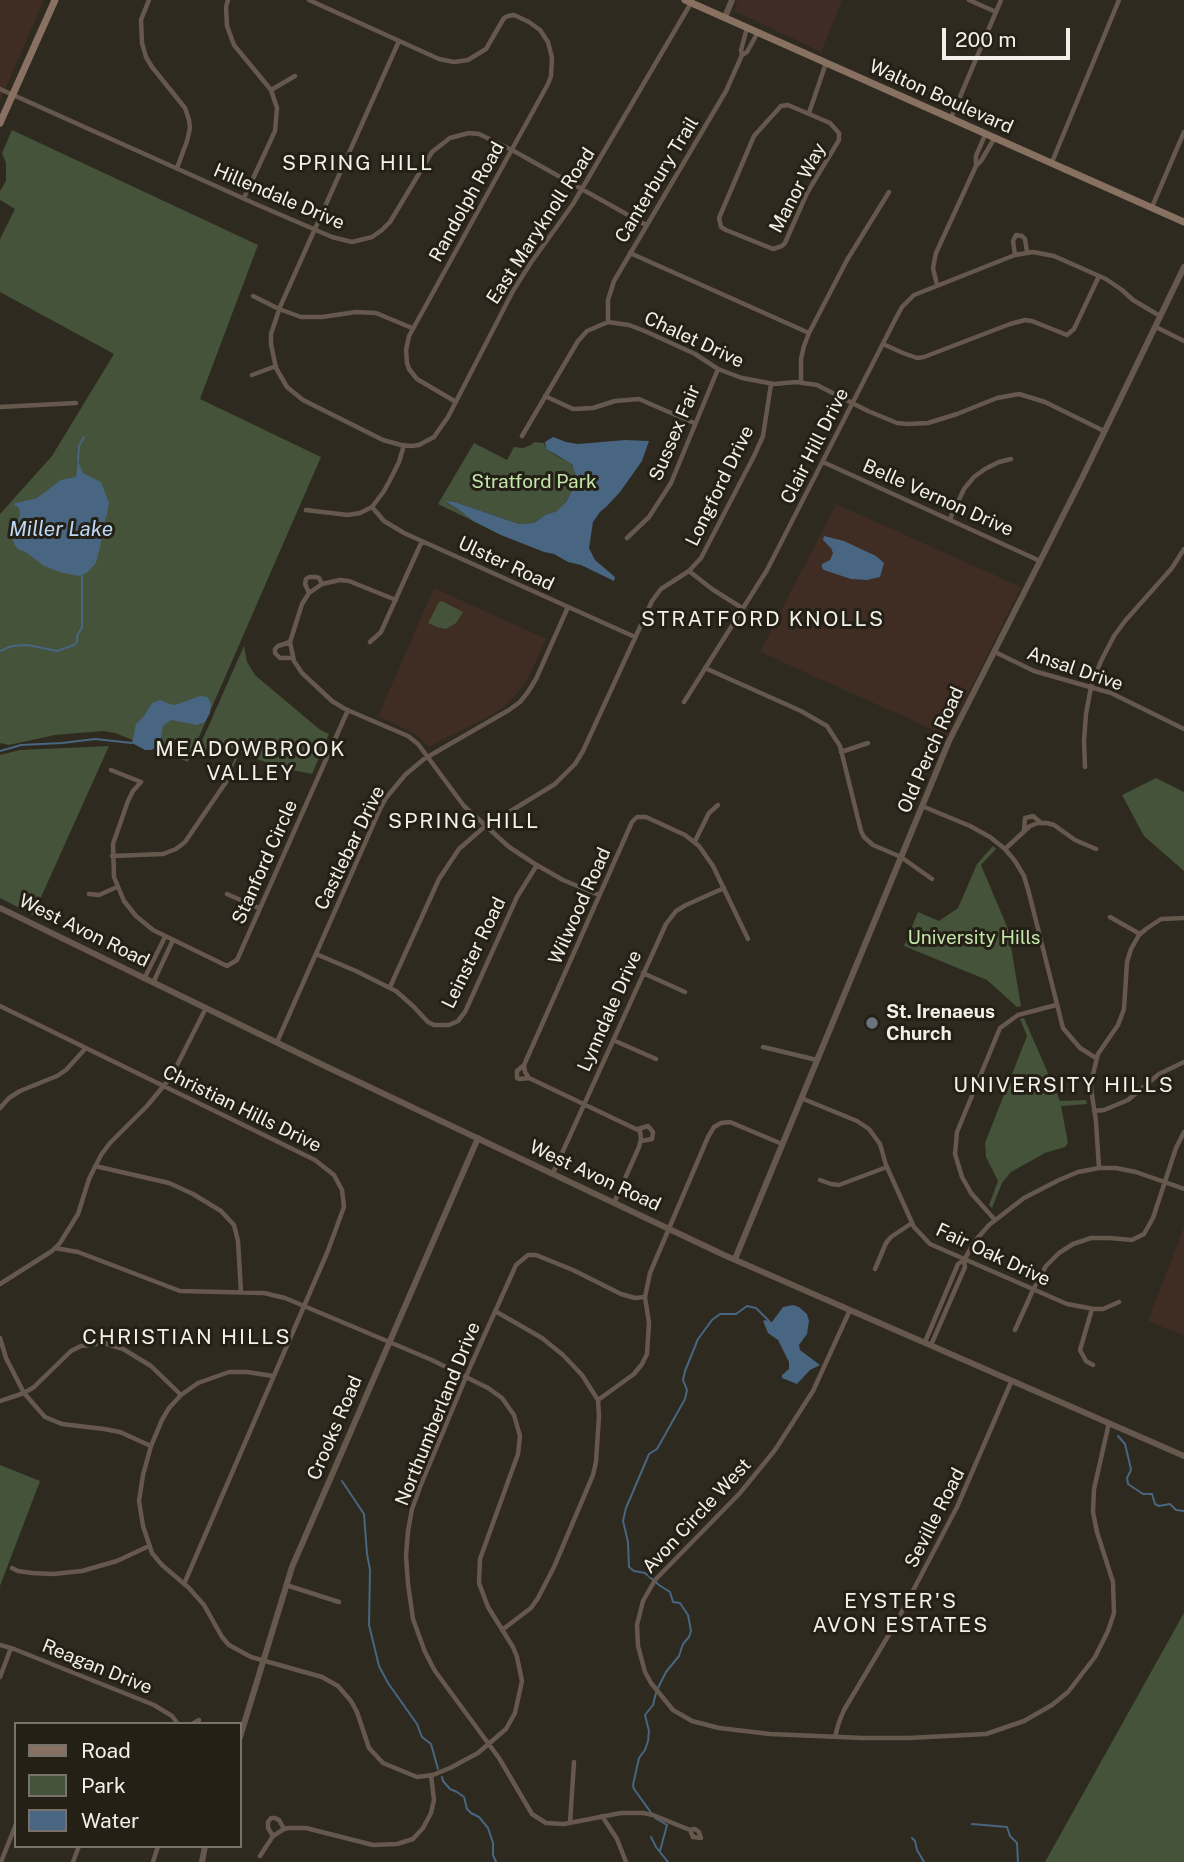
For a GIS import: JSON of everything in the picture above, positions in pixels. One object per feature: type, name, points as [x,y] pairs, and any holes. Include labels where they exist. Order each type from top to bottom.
[{"type":"main road","points":[[0,123],[55,0]]},
{"type":"main road","name":"Walton Boulevard","points":[[688,1],[1184,222]]},
{"type":"street","points":[[149,0],[141,20],[146,57],[185,108],[189,120],[187,141],[177,168]]},
{"type":"street","points":[[228,0],[226,18],[234,45],[271,90],[277,108],[275,131],[244,198]]},
{"type":"street","points":[[306,510],[348,515],[372,507],[390,480],[404,445],[383,440],[303,400],[287,387],[272,352],[271,334],[279,310],[399,41],[309,0]]},
{"type":"street","points":[[725,17],[732,0]]},
{"type":"street","points":[[969,0],[996,12]]},
{"type":"street","points":[[951,118],[1001,0]]},
{"type":"street","points":[[1052,163],[1119,0]]},
{"type":"street","name":"East Maryknoll Road","points":[[404,445],[419,445],[434,438],[456,402],[517,285],[582,189],[688,1]]},
{"type":"street","name":"Randolph Road","points":[[399,41],[439,59],[454,62],[468,60],[486,50],[505,18],[514,15],[540,30],[548,42],[552,58],[548,84],[409,336],[409,369],[417,379],[456,402]]},
{"type":"street","name":"Canterbury Trail","points":[[608,322],[611,288],[726,91],[742,55],[747,27]]},
{"type":"street","name":"Canterbury Trail","points":[[742,55],[747,52],[758,32]]},
{"type":"street","points":[[809,113],[826,63]]},
{"type":"street","points":[[271,90],[295,75]]},
{"type":"street","name":"Hillendale Drive","points":[[0,89],[332,237],[352,242],[372,237],[390,222],[432,152],[456,136],[469,133],[479,134],[512,150],[646,225]]},
{"type":"street","name":"Manor Way","points":[[781,106],[792,106],[809,113],[830,123],[839,133],[839,140],[807,193],[785,243],[774,249],[721,227],[719,218],[754,136],[781,106]]},
{"type":"street","points":[[1152,208],[1184,132]]},
{"type":"street","points":[[976,166],[975,156],[985,135]]},
{"type":"street","points":[[937,285],[933,268],[936,253],[976,166],[994,139]]},
{"type":"street","points":[[801,382],[801,359],[809,333],[847,260],[889,192]]},
{"type":"street","name":"Clair Hill Drive","points":[[1015,255],[1013,240],[1016,235],[1025,239],[1027,252]]},
{"type":"street","name":"Clair Hill Drive","points":[[684,702],[767,570],[902,307],[909,299],[937,285],[1015,255],[1027,252],[1044,253],[1116,285],[1133,300],[1161,316]]},
{"type":"street","points":[[630,253],[809,333]]},
{"type":"street","name":"Old Perch Road","points":[[735,1259],[949,741],[1041,561],[1184,267]]},
{"type":"street","points":[[883,344],[903,354],[924,357],[1025,320],[1040,323],[1067,335],[1074,329],[1099,276]]},
{"type":"street","points":[[253,296],[279,310],[309,318],[356,312],[376,313],[412,328]]},
{"type":"street","points":[[522,436],[578,341],[587,331],[608,322]]},
{"type":"street","name":"Chalet Drive","points":[[608,322],[629,325],[671,342],[718,369],[754,381],[817,385],[897,423],[918,424],[943,419],[998,398],[1019,394],[1035,398],[1104,431]]},
{"type":"street","points":[[1156,327],[1184,341]]},
{"type":"street","points":[[252,375],[276,366]]},
{"type":"street","name":"Sussex Fair","points":[[627,538],[649,517],[667,490],[718,369]]},
{"type":"street","name":"Longford Drive","points":[[390,988],[439,879],[459,849],[485,827],[555,784],[576,764],[592,735],[652,601],[658,593],[689,571],[707,548],[763,436],[771,384]]},
{"type":"street","points":[[545,396],[573,410],[639,399],[694,424]]},
{"type":"street","points":[[0,407],[76,403]]},
{"type":"street","points":[[950,519],[964,489],[974,477],[999,462],[1011,459]]},
{"type":"street","name":"Belle Vernon Drive","points":[[822,462],[1041,561]]},
{"type":"street","name":"Ulster Road","points":[[372,507],[384,521],[422,541],[635,638]]},
{"type":"street","points":[[370,642],[381,632],[422,541]]},
{"type":"street","points":[[1085,767],[1084,729],[1091,687],[1101,660],[1114,636],[1172,568],[1184,549]]},
{"type":"street","points":[[689,571],[742,608]]},
{"type":"street","points":[[309,593],[306,579],[316,577],[322,584]]},
{"type":"street","points":[[396,600],[340,580],[322,584],[309,593],[302,604],[290,642],[293,658],[302,673],[324,695],[348,710],[408,736],[428,757],[456,797],[509,847],[563,880],[600,895]]},
{"type":"street","name":"Castlebar Drive","points":[[278,1042],[380,809],[400,780],[428,757],[520,702],[536,679],[568,607]]},
{"type":"street","points":[[290,642],[278,646],[275,653],[280,659],[293,658]]},
{"type":"street","name":"Ansal Drive","points":[[995,652],[1034,671],[1111,693],[1184,729]]},
{"type":"street","points":[[705,668],[827,726],[840,746],[864,837],[878,848],[901,857],[932,879]]},
{"type":"street","name":"Stanford Circle","points":[[111,770],[141,782],[133,791],[115,835],[113,870],[124,901],[136,916],[153,930],[227,966],[237,960],[348,710]]},
{"type":"street","points":[[841,752],[869,743]]},
{"type":"street","points":[[113,856],[163,854],[176,849],[185,842],[226,782]]},
{"type":"street","points":[[718,805],[709,813],[695,841],[708,858],[748,939]]},
{"type":"street","points":[[922,806],[990,837],[1005,849],[1024,876],[1063,1028],[1080,1048],[1096,1058]]},
{"type":"street","points":[[1024,831],[1025,818],[1033,816],[1042,823]]},
{"type":"street","name":"Wilwood Road","points":[[524,1065],[632,822],[637,817],[646,817],[695,841]]},
{"type":"street","points":[[1005,849],[1030,826],[1042,823],[1054,825],[1075,840],[1096,849]]},
{"type":"street","name":"Leinster Road","points":[[316,954],[390,988],[414,1006],[428,1022],[434,1025],[449,1025],[458,1021],[465,1012],[517,897],[537,866]]},
{"type":"street","points":[[89,894],[99,895],[117,887]]},
{"type":"street","name":"Lynndale Drive","points":[[553,1173],[666,924],[676,911],[724,888]]},
{"type":"street","points":[[227,894],[259,908]]},
{"type":"street","name":"West Avon Road","points":[[0,908],[669,1229],[1184,1456]]},
{"type":"street","points":[[1110,917],[1140,934]]},
{"type":"street","points":[[1099,1168],[1091,1088],[1096,1058],[1118,1025],[1124,1009],[1126,962],[1140,934],[1161,919],[1184,918]]},
{"type":"street","points":[[144,979],[165,937]]},
{"type":"street","points":[[153,983],[173,940]]},
{"type":"street","points":[[643,973],[685,992]]},
{"type":"street","points":[[995,1220],[971,1193],[962,1177],[956,1154],[957,1132],[1000,1028],[1018,1014],[1056,1005]]},
{"type":"street","name":"Christian Hills Drive","points":[[0,1006],[315,1160],[334,1175],[344,1198],[341,1217],[305,1305],[184,1584]]},
{"type":"street","points":[[0,1284],[39,1261],[55,1248],[78,1214],[94,1166],[110,1143],[164,1086],[206,1008]]},
{"type":"street","points":[[613,1040],[656,1059]]},
{"type":"street","points":[[763,1047],[817,1060]]},
{"type":"street","points":[[0,1108],[20,1091],[66,1070],[85,1049]]},
{"type":"street","points":[[1094,1111],[1104,1110],[1128,1100],[1159,1074],[1184,1062]]},
{"type":"street","points":[[529,1078],[524,1065],[519,1068],[516,1075],[520,1079],[529,1078],[637,1129],[641,1135],[640,1141],[614,1203]]},
{"type":"street","name":"Fair Oak Drive","points":[[801,1098],[864,1125],[880,1144],[887,1167],[912,1223],[930,1244],[1067,1304],[1103,1309],[1119,1302]]},
{"type":"street","points":[[598,1400],[634,1374],[648,1354],[649,1323],[645,1297],[650,1273],[714,1127],[730,1122],[782,1144]]},
{"type":"street","points":[[637,1129],[648,1126],[653,1132],[652,1139],[640,1141]]},
{"type":"street","points":[[1015,1330],[1046,1266],[1059,1253],[1073,1244],[1091,1238],[1132,1240],[1144,1234],[1151,1223],[1184,1132]]},
{"type":"street","name":"Crooks Road","points":[[242,1730],[286,1585],[309,1527],[478,1138]]},
{"type":"street","points":[[94,1166],[169,1184],[193,1194],[221,1211],[234,1225],[238,1241],[241,1292]]},
{"type":"street","points":[[820,1180],[839,1185],[887,1167]]},
{"type":"street","points":[[928,1343],[975,1241],[995,1220],[1024,1198],[1078,1172],[1099,1168],[1129,1170],[1184,1189]]},
{"type":"street","points":[[875,1269],[886,1243],[912,1223]]},
{"type":"street","points":[[55,1248],[78,1252],[180,1291],[273,1294],[389,1341],[488,1388],[502,1398],[514,1415],[520,1436],[518,1454],[480,1559],[480,1583],[488,1607],[513,1647],[522,1681],[515,1713],[506,1729],[490,1745],[469,1759],[431,1775],[417,1777],[383,1763],[369,1748],[357,1712],[338,1686],[322,1677],[263,1660],[229,1645],[204,1605],[152,1553],[143,1526],[139,1501],[151,1446],[169,1408],[198,1383],[229,1372],[272,1377]]},
{"type":"street","name":"Northumberland Drive","points":[[645,1297],[635,1298],[621,1294],[536,1255],[521,1259],[510,1274],[412,1509],[406,1556],[408,1584],[413,1619],[435,1671],[507,1770],[532,1814],[546,1823],[570,1823],[621,1813],[643,1813],[690,1830]]},
{"type":"street","points":[[1092,1309],[1080,1350],[1086,1361],[1093,1365]]},
{"type":"street","name":"Avon Circle West","points":[[850,1310],[813,1391],[775,1450],[740,1493],[655,1580],[643,1601],[637,1625],[638,1646],[645,1672],[673,1710],[692,1721],[719,1728],[770,1734],[835,1737],[908,1738],[986,1734],[1037,1714],[1068,1692],[1095,1657],[1114,1613],[1113,1582],[1093,1512],[1094,1489],[1109,1423]]},
{"type":"street","points":[[495,1311],[542,1338],[563,1355],[582,1375],[598,1400],[599,1416],[596,1462],[554,1567],[531,1608],[502,1630]]},
{"type":"street","points":[[0,1338],[6,1358],[24,1393],[45,1417],[54,1422],[112,1431],[151,1446]]},
{"type":"street","points":[[0,1401],[24,1393],[44,1379],[71,1351],[81,1346],[104,1343],[123,1349],[151,1366],[181,1395]]},
{"type":"street","name":"Seville Road","points":[[835,1737],[844,1710],[897,1621],[957,1507],[1012,1380]]},
{"type":"street","points":[[12,1568],[33,1573],[82,1572],[117,1561],[149,1546]]},
{"type":"street","points":[[286,1585],[339,1602]]},
{"type":"street","name":"Reagan Drive","points":[[0,1645],[154,1705],[176,1722]]},
{"type":"street","points":[[0,1677],[11,1648]]},
{"type":"street","points":[[196,1722],[199,1720]]},
{"type":"street","points":[[570,1823],[575,1762]]},
{"type":"street","points":[[260,1856],[273,1836],[284,1829],[297,1827],[373,1845],[408,1841],[419,1834],[432,1812],[434,1800],[431,1775]]},
{"type":"street","points":[[602,1816],[617,1839],[626,1862]]},
{"type":"street","points":[[273,1836],[268,1828],[271,1818],[277,1818],[284,1829]]},
{"type":"street","points":[[1,1862],[14,1829]]},
{"type":"shaded area","points":[[0,0],[44,0],[0,101]]},
{"type":"shaded area","points":[[737,0],[842,0],[821,52],[735,11]]},
{"type":"shaded area","points":[[836,504],[1021,587],[947,736],[760,652]]},
{"type":"shaded area","points":[[434,588],[546,639],[526,683],[506,705],[429,747],[417,735],[378,716]]},
{"type":"shaded area","points":[[1184,1227],[1184,1336],[1148,1321]]},
{"type":"green space","points":[[12,130],[258,245],[200,399],[321,457],[188,762],[115,733],[103,731],[55,735],[9,745],[0,743],[0,514],[52,456],[114,354],[0,292],[0,239],[15,209],[0,200],[0,191],[6,181],[6,163],[2,153]]},
{"type":"green space","name":"Stratford Park","points":[[534,442],[544,443],[546,449],[570,462],[574,468],[576,483],[564,505],[557,511],[534,523],[519,524],[446,501],[473,521],[438,504],[474,443],[507,460],[514,447],[523,448]]},
{"type":"green space","points":[[442,601],[463,612],[456,623],[446,629],[428,623]]},
{"type":"green space","points":[[244,646],[247,662],[255,675],[319,729],[329,734],[312,774],[277,767],[240,752],[232,770],[230,769],[238,751],[222,744],[197,752]]},
{"type":"green space","points":[[109,746],[33,915],[0,898],[0,755],[20,750]]},
{"type":"green space","points":[[1156,778],[1184,792],[1184,871],[1144,836],[1122,795]]},
{"type":"green space","name":"University Hills","points":[[993,846],[996,849],[981,865],[1008,929],[1021,1006],[1017,1007],[987,980],[904,946],[918,912],[939,921],[958,908],[977,864]]},
{"type":"green space","name":"University Hills","points":[[1024,1018],[1060,1101],[1086,1100],[1087,1104],[1061,1106],[1068,1143],[1065,1147],[1045,1153],[1011,1172],[1002,1183],[992,1208],[989,1205],[998,1181],[986,1157],[985,1143],[1027,1036],[1020,1019]]},
{"type":"green space","points":[[0,1465],[40,1481],[0,1586]]},
{"type":"green space","points":[[1184,1613],[1184,1862],[1045,1862]]},
{"type":"water","points":[[553,437],[578,444],[649,441],[642,461],[620,492],[593,522],[589,548],[595,560],[615,577],[614,581],[554,554],[501,535],[473,521],[446,502],[455,502],[519,524],[534,523],[557,511],[566,502],[577,480],[572,464],[546,449],[545,442]]},
{"type":"water","name":"Miller Lake","points":[[78,461],[83,473],[101,482],[109,503],[96,563],[87,573],[78,576],[44,566],[18,549],[12,537],[20,515],[19,508],[13,504],[37,498],[61,480],[76,477]]},
{"type":"water","points":[[824,536],[844,541],[876,556],[884,563],[880,577],[851,579],[824,570],[822,564],[830,560],[833,553],[823,540]]},
{"type":"water","points":[[200,696],[208,697],[211,704],[205,722],[197,725],[171,720],[163,726],[160,743],[152,750],[145,750],[132,743],[136,724],[152,703],[160,700],[175,705]]},
{"type":"water","points":[[793,1305],[807,1314],[809,1321],[807,1334],[799,1345],[800,1350],[820,1365],[810,1370],[797,1384],[782,1378],[789,1369],[789,1362],[778,1340],[768,1333],[763,1321],[772,1322],[783,1307]]},
{"type":"waterway","points":[[78,461],[79,446],[84,437]]},
{"type":"waterway","points":[[0,651],[12,646],[28,645],[57,651],[74,645],[82,627],[82,575]]},
{"type":"waterway","points":[[0,751],[21,745],[95,739],[132,743]]},
{"type":"waterway","points":[[658,1688],[679,1656],[691,1631],[688,1615],[680,1603],[673,1602],[670,1592],[645,1573],[629,1567],[628,1542],[623,1521],[626,1508],[649,1454],[657,1449],[685,1399],[685,1371],[698,1339],[712,1320],[720,1314],[736,1314],[747,1306],[756,1308],[769,1321]]},
{"type":"waterway","points":[[1118,1436],[1125,1444],[1130,1465],[1128,1484],[1143,1494],[1152,1494],[1155,1504],[1159,1506],[1170,1504],[1176,1510],[1184,1511]]},
{"type":"waterway","points":[[342,1481],[364,1514],[370,1570],[369,1625],[379,1666],[417,1724],[422,1737],[431,1744],[438,1769]]},
{"type":"waterway","points":[[652,1814],[633,1785],[639,1758],[648,1741],[649,1731],[645,1715],[653,1705],[656,1693]]},
{"type":"waterway","points":[[442,1777],[450,1789],[464,1797],[467,1809],[479,1817],[488,1828],[496,1862]]},
{"type":"waterway","points":[[655,1818],[667,1825],[660,1851]]},
{"type":"waterway","points":[[972,1824],[1007,1827],[1010,1836],[1017,1843],[1018,1862]]},
{"type":"waterway","points":[[651,1837],[668,1862]]},
{"type":"waterway","points":[[912,1838],[924,1862]]},
{"type":"place","name":"St. Irenaeus Church","points":[[872,1023]]},
{"type":"district","name":"SPRING HILL","points":[[358,164]]},
{"type":"district","name":"STRATFORD KNOLLS","points":[[763,620]]},
{"type":"district","name":"MEADOWBROOK VALLEY","points":[[251,762]]},
{"type":"district","name":"SPRING HILL","points":[[464,822]]},
{"type":"district","name":"UNIVERSITY HILLS","points":[[1064,1086]]},
{"type":"district","name":"CHRISTIAN HILLS","points":[[187,1338]]},
{"type":"district","name":"EYSTER'S AVON ESTATES","points":[[901,1614]]}]
